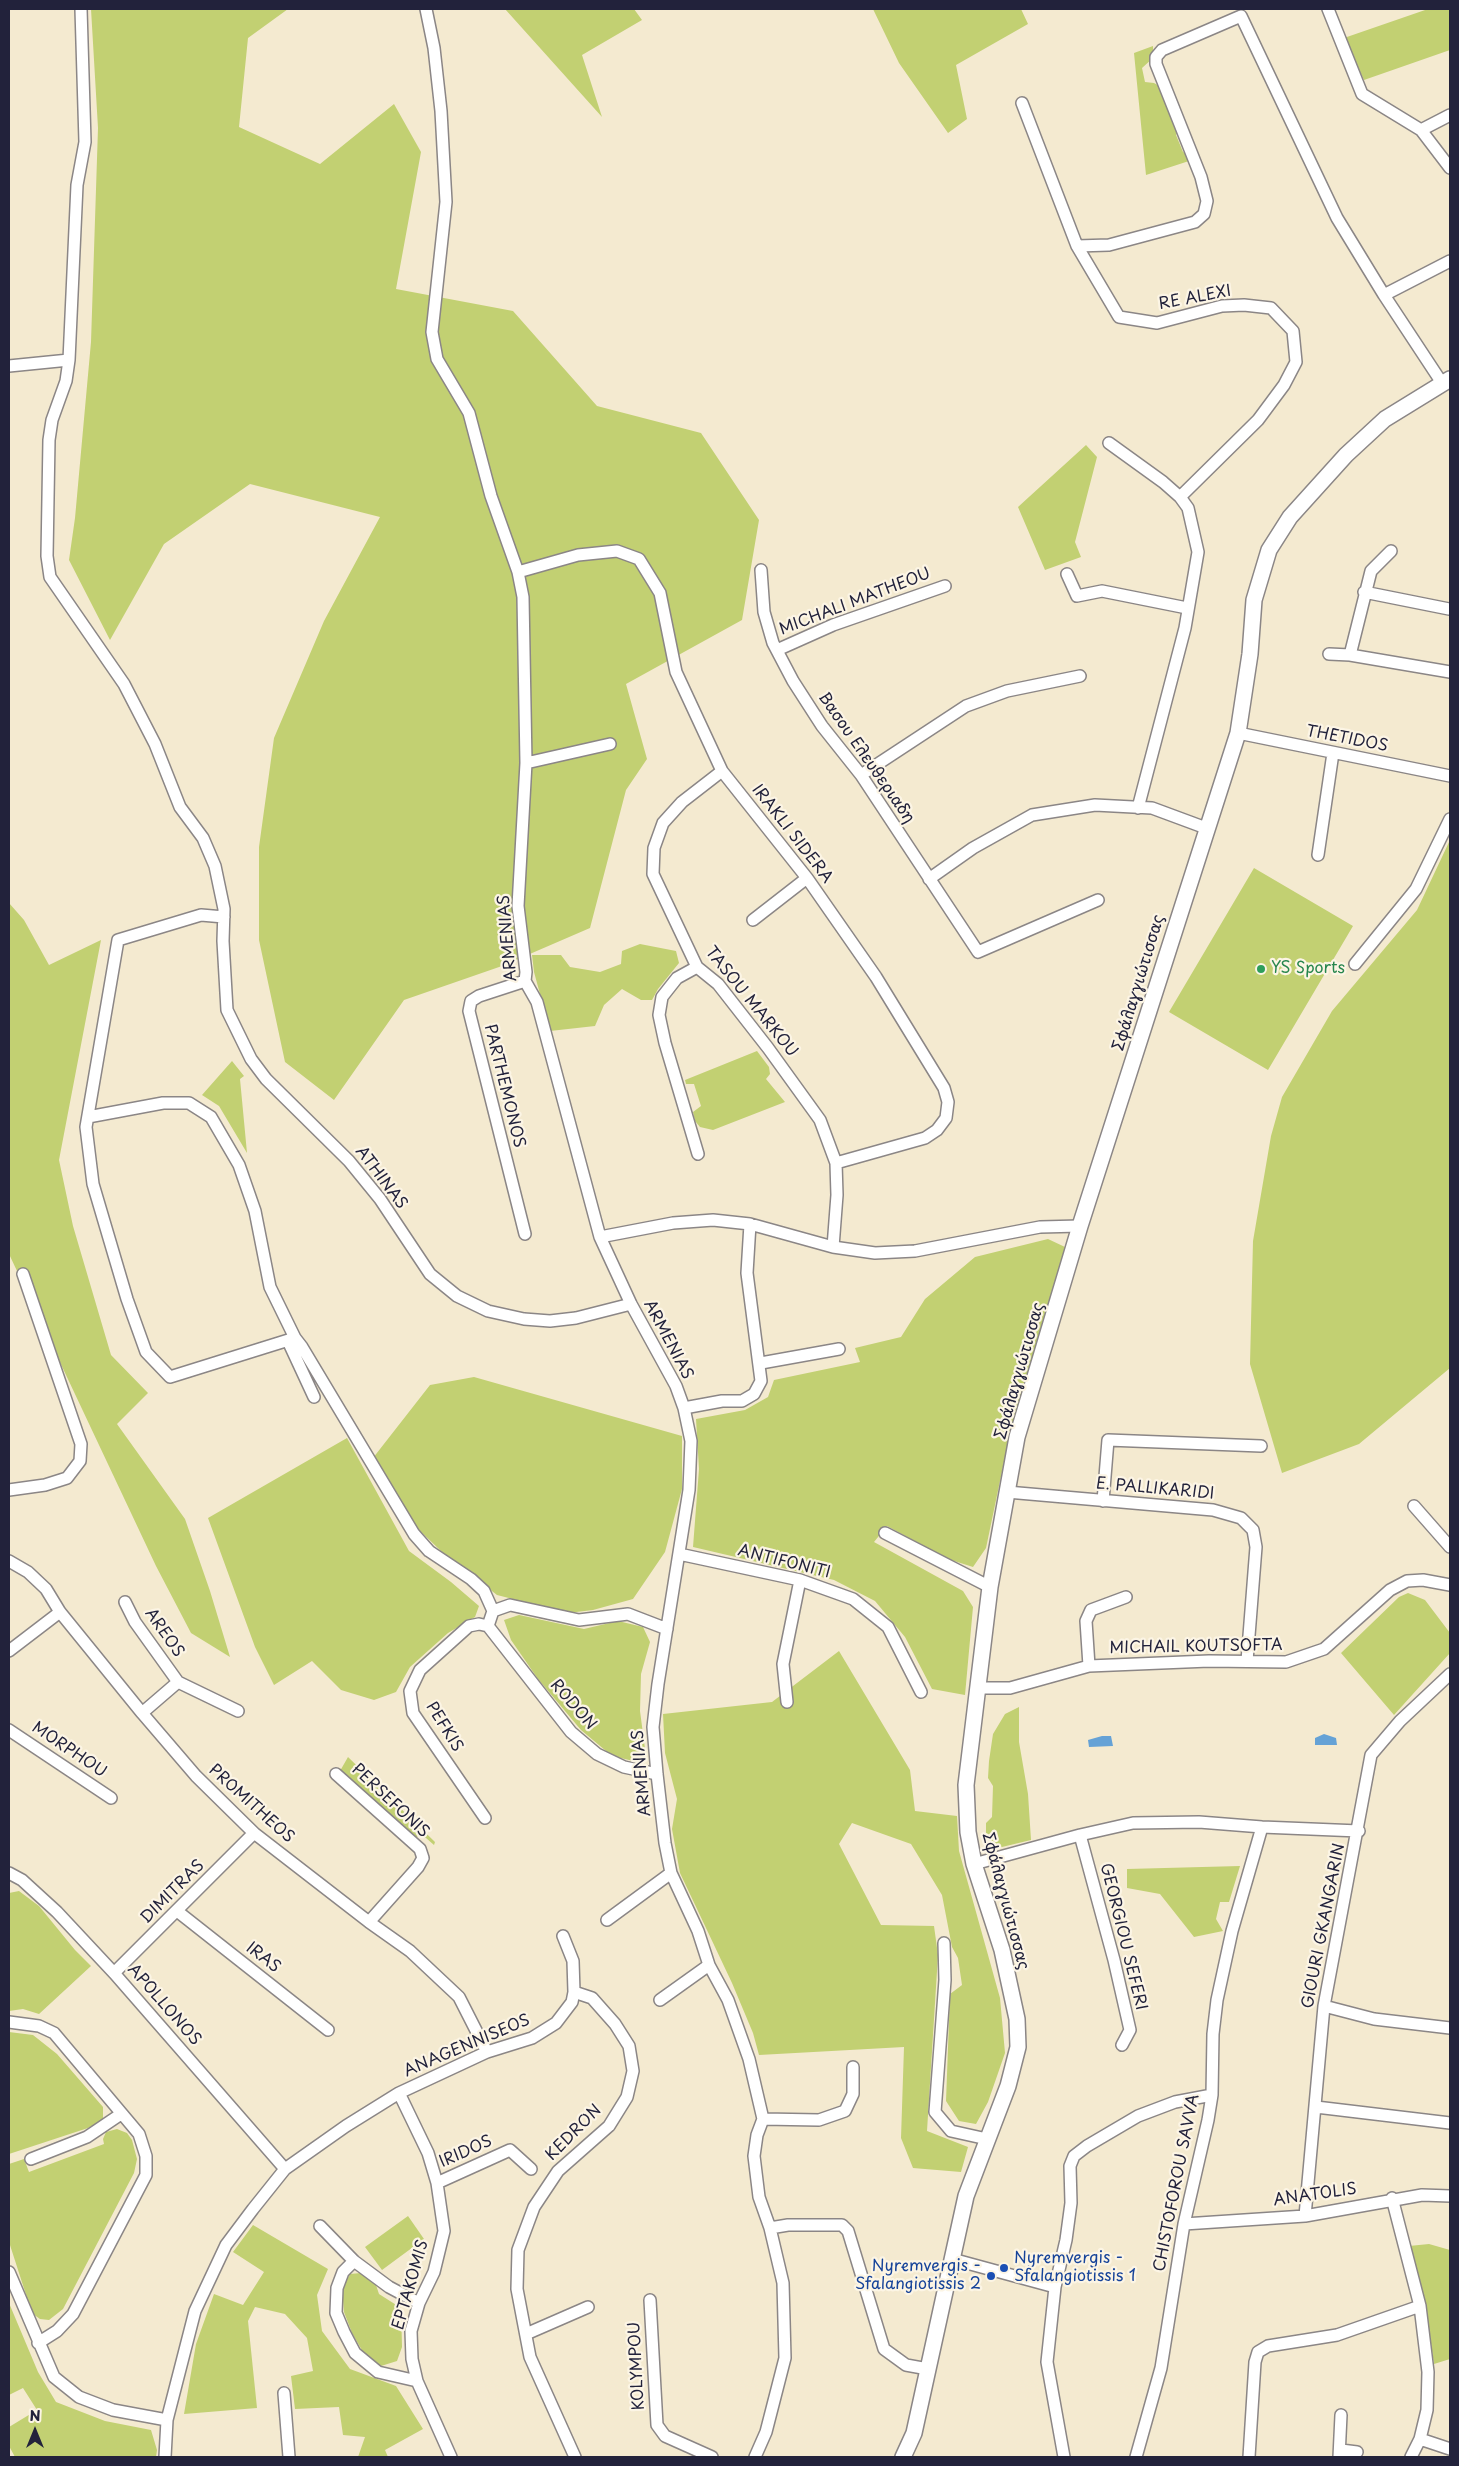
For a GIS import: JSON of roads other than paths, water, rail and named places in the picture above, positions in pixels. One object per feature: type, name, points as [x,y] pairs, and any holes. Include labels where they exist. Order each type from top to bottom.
[{"type":"street","name":"ATHINAS","points":[[81,9],[85,142],[77,185],[69,360],[66,381],[52,420],[49,440],[46,526],[50,577],[124,684],[155,744],[180,807],[203,838],[215,866],[221,887],[224,917],[223,964],[227,1010],[251,1059],[266,1079],[349,1161],[380,1200],[430,1274],[457,1296],[488,1311],[524,1319],[550,1321],[576,1318],[631,1304]]},
{"type":"street","name":"ARMENIAS","points":[[426,9],[434,48],[440,102],[446,202],[432,332],[437,358],[469,413],[491,496],[518,572],[523,597],[526,763],[518,906],[526,972],[525,981],[537,1002],[600,1237],[631,1304],[676,1386],[684,1408],[691,1441],[689,1490],[666,1629],[653,1727],[657,1774],[665,1844],[671,1873],[698,1931],[709,1965],[728,2000],[749,2059],[763,2119]]},
{"type":"street","points":[[1328,9],[1362,94],[1421,130],[1450,168]]},
{"type":"street","points":[[1077,246],[1109,245],[1195,222],[1204,214],[1207,201],[1201,177],[1156,60],[1157,55],[1162,50],[1241,16],[1337,218],[1384,295],[1446,381]]},
{"type":"street","name":"RE ALEXI","points":[[1022,103],[1077,246],[1118,317],[1157,323],[1222,306],[1244,305],[1271,308],[1293,331],[1296,362],[1284,384],[1258,420],[1180,497]]},
{"type":"street","points":[[1421,130],[1450,115]]},
{"type":"street","points":[[1384,295],[1450,261]]},
{"type":"street","points":[[9,366],[69,360]]},
{"type":"street","name":"Σφάλαγγιώτισσας","points":[[903,2457],[914,2433],[966,2196],[1008,2086],[1016,2055],[1017,2019],[1002,1950],[974,1864],[968,1832],[966,1785],[990,1587],[1024,1411],[1080,1226],[1238,733],[1250,654],[1254,600],[1269,550],[1290,517],[1346,455],[1385,419],[1446,381]]},
{"type":"street","points":[[1109,443],[1163,482],[1180,497],[1188,508],[1198,552],[1184,628],[1138,808]]},
{"type":"street","name":"IRAKLI SIDERA","points":[[518,572],[578,555],[617,551],[639,559],[660,593],[676,672],[722,771],[807,878],[876,977],[944,1088],[948,1102],[946,1118],[938,1130],[925,1138],[836,1163]]},
{"type":"street","points":[[1350,655],[1364,592],[1371,571],[1391,551]]},
{"type":"street","name":"Βασου Ελευθεριαδη","points":[[761,570],[764,612],[777,650],[793,681],[822,726],[861,775],[978,952],[1098,900]]},
{"type":"street","points":[[1067,574],[1077,596],[1102,591],[1188,608]]},
{"type":"street","name":"MICHALI MATHEOU","points":[[777,650],[833,625],[945,586]]},
{"type":"street","points":[[1364,592],[1449,609]]},
{"type":"street","points":[[1329,654],[1350,655],[1450,672]]},
{"type":"street","points":[[861,775],[966,706],[1007,691],[1080,676]]},
{"type":"street","name":"THETIDOS","points":[[1238,733],[1450,776]]},
{"type":"street","points":[[526,763],[610,744]]},
{"type":"street","points":[[1318,855],[1333,753]]},
{"type":"street","name":"TASOU MARKOU","points":[[722,771],[682,802],[663,823],[654,848],[653,874],[697,967],[718,984],[804,1096],[820,1120],[836,1163],[833,1247]]},
{"type":"street","points":[[929,879],[973,848],[1032,815],[1095,805],[1152,808],[1206,828]]},
{"type":"street","points":[[1355,964],[1416,889],[1450,818]]},
{"type":"street","points":[[753,920],[807,878]]},
{"type":"street","points":[[224,917],[201,915],[118,940],[86,1127],[93,1184],[127,1299],[146,1352],[170,1377],[292,1340]]},
{"type":"street","points":[[697,967],[678,978],[662,997],[659,1016],[665,1043],[698,1154]]},
{"type":"street","name":"PARTHEMONOS","points":[[525,981],[479,996],[471,1001],[469,1011],[525,1234]]},
{"type":"street","points":[[88,1117],[163,1103],[189,1103],[211,1117],[239,1165],[255,1211],[270,1287],[314,1397]]},
{"type":"street","points":[[600,1237],[673,1223],[712,1220],[750,1224],[833,1247],[875,1253],[915,1251],[1040,1227],[1080,1226]]},
{"type":"street","points":[[684,1408],[722,1401],[742,1401],[754,1394],[761,1381],[761,1363],[747,1273],[750,1224]]},
{"type":"street","points":[[9,1490],[45,1486],[67,1478],[80,1461],[81,1444],[23,1274]]},
{"type":"street","points":[[292,1340],[302,1347],[414,1534],[429,1551],[471,1579],[484,1591],[493,1611],[488,1626]]},
{"type":"street","points":[[761,1363],[839,1349]]},
{"type":"street","points":[[1103,1501],[1108,1440],[1261,1446]]},
{"type":"street","name":"E. PALLIKARIDI","points":[[1007,1492],[1213,1510],[1241,1518],[1253,1530],[1256,1547],[1247,1661]]},
{"type":"street","points":[[1414,1506],[1450,1547]]},
{"type":"street","points":[[885,1534],[990,1587]]},
{"type":"street","name":"ANTIFONITI","points":[[679,1554],[800,1580],[853,1599],[888,1627],[921,1692]]},
{"type":"street","name":"PROMITHEOS","points":[[9,1561],[28,1572],[46,1589],[60,1612],[142,1713],[196,1776],[254,1833],[369,1922],[410,1951],[459,1996],[487,2052]]},
{"type":"street","points":[[786,1702],[783,1664],[800,1580]]},
{"type":"street","name":"MICHAIL KOUTSOFTA","points":[[977,1688],[1010,1688],[1089,1666],[1247,1661],[1286,1662],[1324,1649],[1390,1590],[1407,1581],[1423,1580],[1450,1586]]},
{"type":"street","points":[[1089,1666],[1086,1622],[1092,1610],[1126,1598]]},
{"type":"street","name":"AREOS","points":[[125,1602],[135,1622],[178,1682],[238,1711]]},
{"type":"street","points":[[493,1611],[510,1605],[579,1620],[628,1614],[666,1629]]},
{"type":"street","points":[[9,1651],[60,1612]]},
{"type":"street","name":"PEFKIS","points":[[485,1818],[412,1713],[410,1691],[420,1670],[469,1626],[479,1624],[488,1626]]},
{"type":"street","name":"RODON","points":[[488,1626],[571,1732],[597,1754],[624,1767],[657,1774]]},
{"type":"street","name":"GIOURI GKANGARIN","points":[[1305,2216],[1324,2006],[1371,1755],[1400,1721],[1450,1674]]},
{"type":"street","name":"AREOS","points":[[142,1713],[178,1682]]},
{"type":"street","name":"MORPHOU","points":[[9,1730],[111,1798]]},
{"type":"street","name":"PERSEFONIS","points":[[336,1774],[420,1849],[423,1858],[418,1867],[369,1922]]},
{"type":"street","points":[[974,1864],[1080,1835],[1134,1823],[1200,1822],[1358,1831]]},
{"type":"street","name":"CHISTOFOROU SAVVA","points":[[1136,2457],[1162,2368],[1184,2224],[1208,2120],[1212,2095],[1217,2000],[1232,1931],[1262,1827]]},
{"type":"street","name":"DIMITRAS","points":[[114,1973],[254,1833]]},
{"type":"street","name":"GEORGIOU SEFERI","points":[[1080,1835],[1114,1960],[1130,2030],[1122,2045]]},
{"type":"street","name":"APOLLONOS","points":[[9,1873],[22,1880],[57,1912],[114,1973],[285,2169]]},
{"type":"street","points":[[607,1920],[671,1873]]},
{"type":"street","name":"IRAS","points":[[177,1911],[328,2030]]},
{"type":"street","points":[[563,1936],[573,1961],[574,1992]]},
{"type":"street","points":[[944,1943],[945,1980],[935,2112],[951,2131],[987,2139]]},
{"type":"street","points":[[660,2000],[709,1965]]},
{"type":"street","name":"ANAGENNISEOS","points":[[165,2457],[167,2420],[196,2311],[226,2245],[285,2169],[346,2126],[399,2093],[487,2052],[532,2038],[556,2023],[572,2002],[574,1992]]},
{"type":"street","name":"KEDRON","points":[[574,1992],[592,1998],[615,2024],[629,2046],[633,2071],[627,2097],[608,2126],[558,2170],[534,2207],[518,2250],[517,2289],[530,2356],[575,2457]]},
{"type":"street","points":[[1324,2006],[1374,2019],[1450,2028]]},
{"type":"street","points":[[9,2022],[39,2026],[54,2033],[139,2134],[146,2156],[146,2175],[73,2314],[57,2331],[38,2342]]},
{"type":"street","points":[[755,2457],[766,2432],[785,2358],[782,2283],[770,2228],[759,2197],[754,2156],[757,2135],[763,2119],[819,2120],[844,2111],[853,2094],[853,2067]]},
{"type":"street","name":"EPTAKOMIS","points":[[399,2093],[428,2153],[437,2182],[444,2231],[434,2272],[419,2303],[411,2331],[412,2359],[417,2381],[451,2457]]},
{"type":"street","points":[[1064,2457],[1047,2362],[1055,2287],[1066,2240],[1071,2203],[1070,2166],[1074,2156],[1138,2116],[1175,2102],[1212,2095]]},
{"type":"street","points":[[1316,2107],[1450,2123]]},
{"type":"street","points":[[31,2158],[87,2137],[121,2114]]},
{"type":"street","name":"IRIDOS","points":[[437,2182],[510,2150],[532,2169]]},
{"type":"street","name":"ANATOLIS","points":[[1184,2224],[1305,2216],[1338,2211],[1392,2198],[1422,2195],[1450,2196]]},
{"type":"street","points":[[1392,2198],[1420,2306],[1428,2372],[1427,2410],[1420,2439],[1411,2457]]},
{"type":"street","points":[[770,2228],[842,2225],[848,2231],[884,2349],[906,2365],[928,2369]]},
{"type":"street","points":[[320,2226],[354,2261],[389,2287],[419,2303]]},
{"type":"street","points":[[952,2259],[1055,2287]]},
{"type":"street","points":[[354,2261],[343,2272],[338,2288],[336,2313],[355,2353],[378,2372],[417,2381]]},
{"type":"street","points":[[9,2272],[54,2377],[79,2397],[113,2410],[167,2420]]},
{"type":"street","name":"KOLYMPOU","points":[[650,2300],[657,2425],[665,2436],[712,2457]]},
{"type":"street","points":[[1249,2457],[1255,2362],[1258,2352],[1268,2346],[1337,2335],[1420,2306]]},
{"type":"street","points":[[526,2334],[588,2307]]},
{"type":"street","points":[[284,2393],[289,2457]]},
{"type":"street","points":[[1341,2415],[1340,2454],[1357,2452]]},
{"type":"street","points":[[1420,2439],[1450,2449]]},
{"type":"water","points":[[1324,1734],[1336,1738],[1337,1745],[1315,1745],[1315,1738]]},
{"type":"water","points":[[1102,1736],[1111,1736],[1113,1746],[1089,1747],[1088,1740]]},
{"type":"place","name":"YS Sports","points":[[1261,969]]},
{"type":"place","name":"Nyremvergis - Sfalangiotissis 1","points":[[1004,2268]]},
{"type":"place","name":"Nyremvergis - Sfalangiotissis 2","points":[[991,2276]]}]
